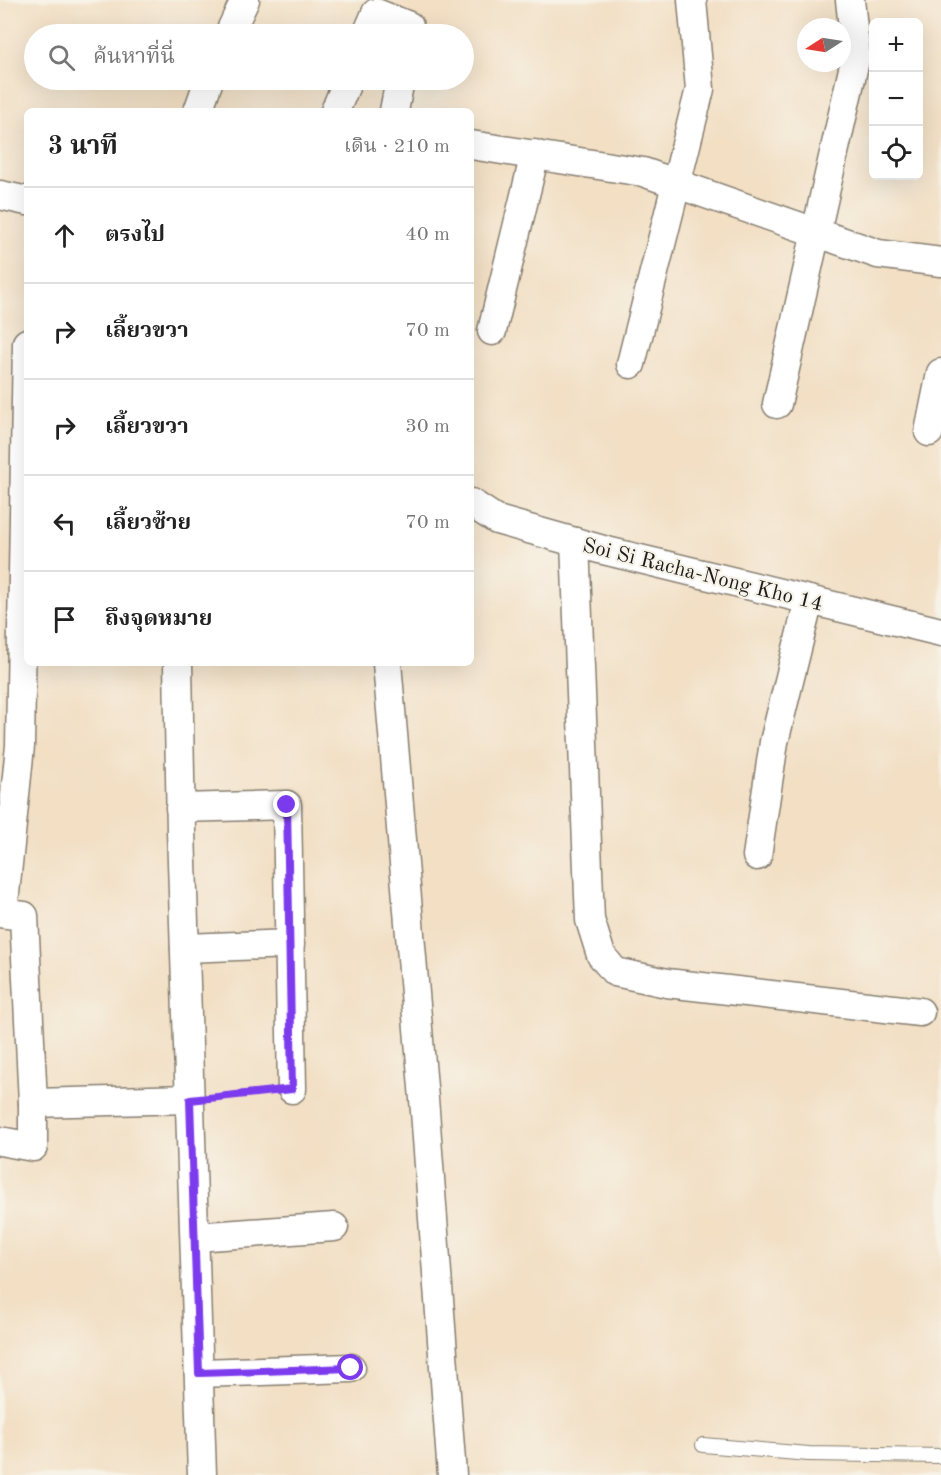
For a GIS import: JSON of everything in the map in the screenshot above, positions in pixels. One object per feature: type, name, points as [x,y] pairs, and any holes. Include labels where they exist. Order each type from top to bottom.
[{"type":"street","points":[[234,24],[245,0]]},
{"type":"street","points":[[631,364],[700,89],[692,0]]},
{"type":"street","points":[[777,404],[856,56],[850,0]]},
{"type":"street","points":[[372,24],[376,14],[404,24]]},
{"type":"street","points":[[199,108],[205,90]]},
{"type":"street","points":[[336,108],[344,90]]},
{"type":"street","points":[[395,108],[398,90]]},
{"type":"street","points":[[474,145],[643,172],[878,254],[941,262]]},
{"type":"street","points":[[492,330],[535,154]]},
{"type":"street","points":[[0,195],[24,200]]},
{"type":"street","points":[[929,432],[941,373]]},
{"type":"street","name":"Soi Si Racha-Nong Kho 14","points":[[474,505],[496,520],[575,542],[941,632]]},
{"type":"street","points":[[0,1141],[33,1148],[24,916],[1,913],[20,746],[24,516]]},
{"type":"street","points":[[575,542],[590,920],[601,955],[615,972],[667,983],[920,1012]]},
{"type":"street","points":[[757,856],[774,741],[810,600]]},
{"type":"street","points":[[178,666],[180,808],[202,1475]]},
{"type":"street","points":[[387,666],[424,1099],[452,1475]]},
{"type":"street","points":[[180,808],[287,805],[292,1089]]},
{"type":"street","points":[[185,948],[290,944]]},
{"type":"street","points":[[33,1103],[190,1100]]},
{"type":"street","points":[[195,1238],[334,1227]]},
{"type":"street","points":[[199,1373],[351,1368]]},
{"type":"lane","points":[[703,1445],[809,1454],[941,1456]]},
{"type":"path","points":[[190,1100],[292,1089]]},
{"type":"route","points":[[287,805],[292,1089],[190,1100],[199,1373],[351,1368]]}]
